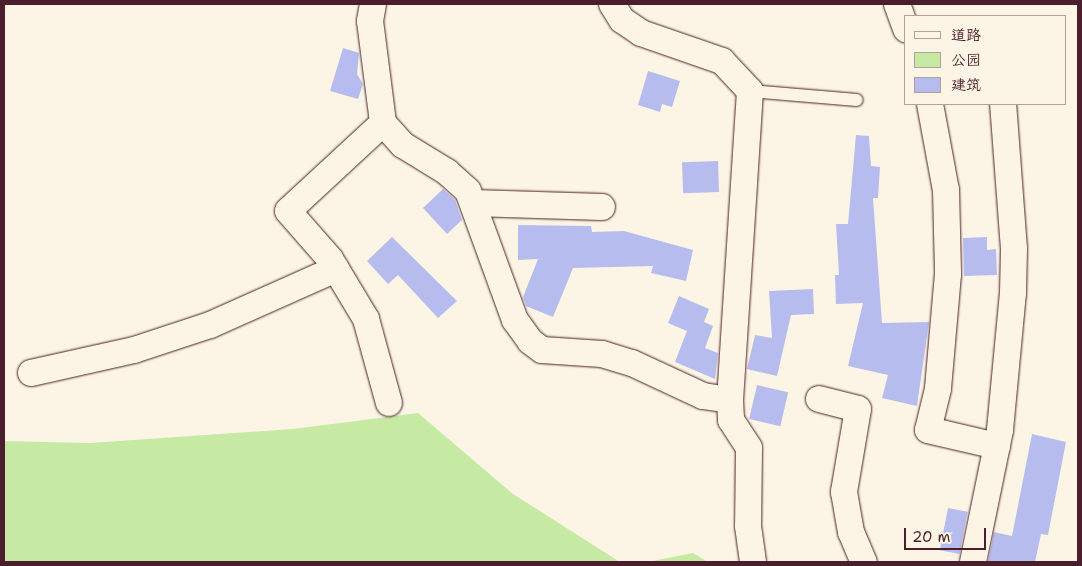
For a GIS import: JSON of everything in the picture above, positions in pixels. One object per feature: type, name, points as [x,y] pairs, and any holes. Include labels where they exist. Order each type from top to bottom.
[{"type":"street","points":[[373,4],[370,21],[383,124],[403,145],[447,172],[468,191],[515,320],[530,341],[542,350],[602,354],[632,363],[703,396],[730,400]]},
{"type":"street","points":[[612,4],[622,20],[641,33],[722,61],[750,91],[730,400],[731,420],[749,448],[748,526],[753,562]]},
{"type":"street","points":[[897,4],[904,23]]},
{"type":"street","points":[[930,105],[946,190],[948,274],[938,390],[928,430],[997,446]]},
{"type":"street","points":[[973,562],[997,446],[1014,249],[1003,105]]},
{"type":"street","points":[[383,124],[288,211],[336,269],[366,319],[389,403]]},
{"type":"street","points":[[473,203],[602,207]]},
{"type":"street","points":[[31,373],[134,350],[210,325],[336,269]]},
{"type":"street","points":[[819,399],[858,409],[844,492],[850,532],[864,562]]},
{"type":"lane","points":[[750,91],[857,100]]},
{"type":"green space","points":[[418,413],[513,494],[620,562],[4,562],[4,441],[90,443],[293,429]]},
{"type":"green space","points":[[693,553],[708,562],[647,562]]},
{"type":"building","points":[[343,48],[359,53],[357,74],[363,84],[358,99],[330,91]]},
{"type":"building","points":[[648,71],[680,81],[672,107],[662,104],[660,112],[638,105]]},
{"type":"building","points":[[856,135],[869,136],[871,166],[880,167],[878,198],[873,198],[882,323],[929,322],[917,406],[882,398],[888,375],[848,366],[863,303],[836,304],[835,275],[839,275],[836,224],[848,224]]},
{"type":"building","points":[[718,161],[719,192],[683,193],[682,162]]},
{"type":"building","points":[[443,189],[455,200],[462,220],[447,234],[423,208]]},
{"type":"building","points":[[518,225],[591,226],[592,232],[624,231],[693,250],[686,281],[651,273],[653,266],[573,268],[553,317],[526,306],[523,297],[538,259],[518,260]]},
{"type":"building","points":[[392,237],[457,301],[438,318],[398,275],[388,284],[367,261]]},
{"type":"building","points":[[987,237],[987,250],[996,249],[997,275],[964,276],[963,238]]},
{"type":"building","points":[[813,289],[814,314],[791,315],[777,376],[747,369],[755,335],[772,338],[769,291]]},
{"type":"building","points":[[679,296],[709,309],[704,322],[713,326],[705,348],[718,353],[715,379],[675,362],[687,331],[668,323]]},
{"type":"building","points":[[757,385],[788,392],[780,426],[749,419]]},
{"type":"building","points":[[1032,434],[1066,442],[1048,535],[1041,534],[1035,562],[988,562],[994,532],[1012,536]]},
{"type":"building","points":[[948,508],[968,512],[959,554],[940,550]]}]
